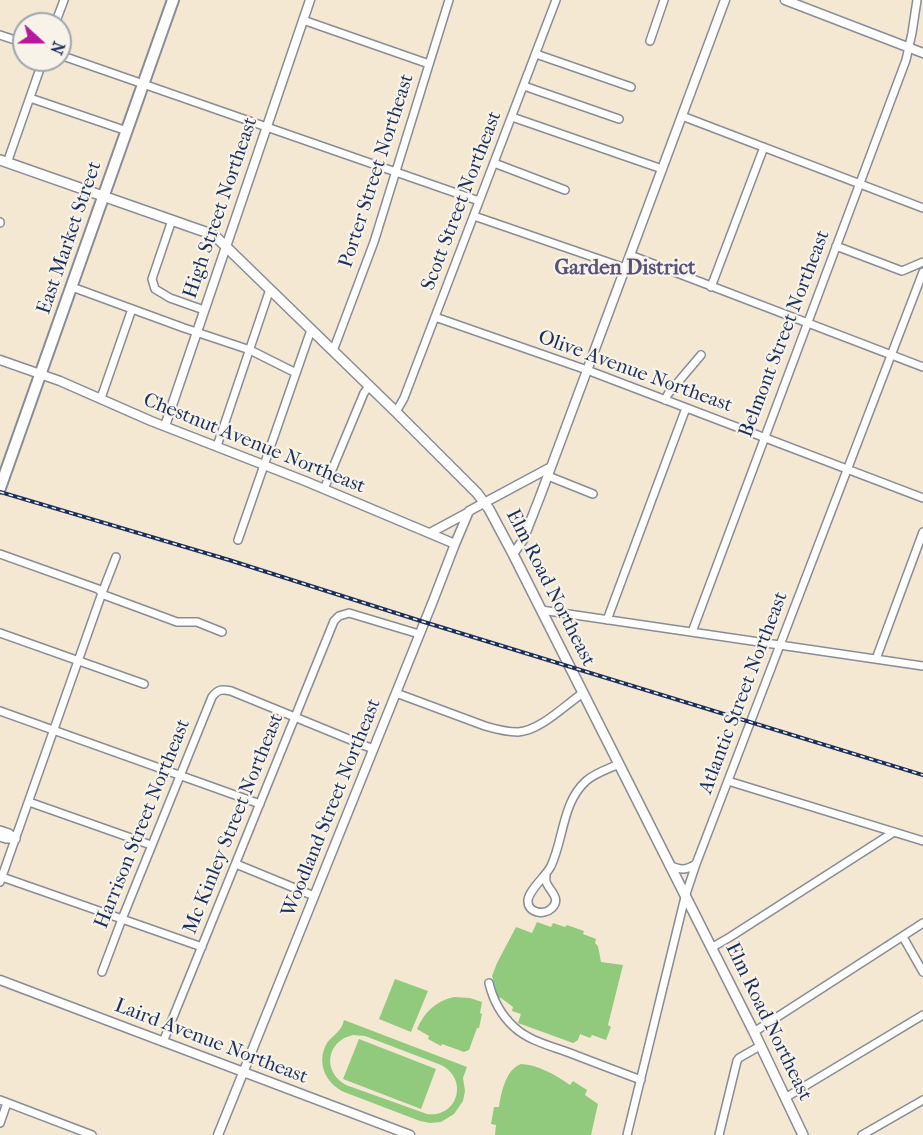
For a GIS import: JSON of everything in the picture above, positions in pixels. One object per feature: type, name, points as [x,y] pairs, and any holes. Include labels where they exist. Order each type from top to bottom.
[{"type":"main road","name":"East Market Street","points":[[0,488],[173,0]]},
{"type":"main road","name":"Elm Road Northeast","points":[[3,161],[214,235],[485,502],[754,1032],[803,1135]]},
{"type":"street","name":"High Street Northeast","points":[[165,426],[310,0]]},
{"type":"street","name":"Porter Street Northeast","points":[[333,351],[374,242],[449,0]]},
{"type":"street","name":"Scott Street Northeast","points":[[396,412],[404,398],[556,0]]},
{"type":"street","points":[[650,41],[664,0]]},
{"type":"street","points":[[513,554],[523,540],[548,476],[725,0]]},
{"type":"street","points":[[785,0],[923,53]]},
{"type":"street","name":"Belmont Street Northeast","points":[[692,632],[906,60],[917,0]]},
{"type":"street","points":[[303,20],[429,63]]},
{"type":"street","points":[[536,54],[631,87]]},
{"type":"street","points":[[72,59],[479,201]]},
{"type":"street","points":[[3,161],[39,72]]},
{"type":"street","points":[[524,86],[619,119]]},
{"type":"street","points":[[30,98],[127,131]]},
{"type":"street","points":[[682,116],[923,208]]},
{"type":"street","points":[[512,117],[662,169]]},
{"type":"street","points":[[711,286],[764,147]]},
{"type":"street","points":[[494,163],[565,190]]},
{"type":"street","points":[[474,216],[625,268]]},
{"type":"street","points":[[172,220],[152,279],[155,290],[204,310]]},
{"type":"street","points":[[836,246],[902,271],[923,262]]},
{"type":"street","points":[[630,255],[923,367]]},
{"type":"street","name":"Atlantic Street Northeast","points":[[627,1135],[685,897],[696,864],[922,276]]},
{"type":"street","points":[[72,287],[250,350],[296,374]]},
{"type":"street","points":[[217,446],[270,289]]},
{"type":"street","points":[[101,398],[132,309]]},
{"type":"street","name":"Olive Avenue Northeast","points":[[435,317],[587,370],[923,498]]},
{"type":"street","points":[[238,540],[311,330]]},
{"type":"street","points":[[665,400],[701,355]]},
{"type":"street","name":"Chestnut Avenue Northeast","points":[[0,360],[101,398],[152,421],[455,544]]},
{"type":"street","points":[[324,489],[369,386]]},
{"type":"street","points":[[607,620],[686,408]]},
{"type":"street","points":[[430,533],[551,467]]},
{"type":"street","points":[[548,476],[593,494]]},
{"type":"street","name":"Woodland Street Northeast","points":[[218,1135],[469,511]]},
{"type":"street","points":[[876,659],[923,532]]},
{"type":"street","points":[[0,554],[98,588],[104,595],[177,622],[197,622],[222,632]]},
{"type":"street","points":[[116,557],[1,880],[202,947]]},
{"type":"street","points":[[541,610],[923,666]]},
{"type":"street","name":"Mc Kinley Street Northeast","points":[[163,1042],[336,618],[349,613],[419,634]]},
{"type":"street","points":[[0,633],[144,684]]},
{"type":"street","name":"Harrison Street Northeast","points":[[102,972],[212,697],[218,690],[231,691],[295,718]]},
{"type":"street","points":[[396,693],[485,726],[517,732],[536,726],[583,693]]},
{"type":"street","points":[[0,711],[260,804]]},
{"type":"street","points":[[295,718],[373,749]]},
{"type":"street","points":[[546,875],[546,881],[555,895],[555,901],[551,909],[541,914],[529,906],[528,900],[546,875],[556,854],[568,808],[588,780],[619,764]]},
{"type":"street","points":[[728,781],[923,841]]},
{"type":"street","points":[[29,802],[151,845]]},
{"type":"street","points":[[0,830],[16,839]]},
{"type":"street","points":[[711,948],[894,832]]},
{"type":"street","points":[[0,837],[16,839]]},
{"type":"street","points":[[236,864],[314,896]]},
{"type":"street","points":[[669,865],[685,870],[696,864]]},
{"type":"street","points":[[754,1032],[923,923]]},
{"type":"street","points":[[903,937],[923,972]]},
{"type":"street","name":"Laird Avenue Northeast","points":[[0,980],[410,1135]]},
{"type":"street","points":[[489,983],[500,1010],[522,1033],[640,1080]]},
{"type":"street","points":[[785,1098],[923,1015]]},
{"type":"street","points":[[719,1135],[737,1060],[760,1046]]},
{"type":"street","points":[[862,1135],[923,1100]]},
{"type":"street","points":[[0,1123],[4,1101],[92,1135]]},
{"type":"green space","points":[[537,922],[551,927],[553,923],[565,927],[567,925],[584,931],[583,934],[596,939],[595,943],[598,946],[601,962],[623,965],[608,1025],[611,1027],[606,1040],[580,1034],[578,1040],[573,1043],[518,1023],[521,1014],[512,1011],[513,1007],[498,998],[492,976],[497,963],[516,927],[532,933]]},
{"type":"green space","points":[[395,979],[428,991],[411,1032],[379,1019]]},
{"type":"green space","points":[[454,997],[470,998],[482,1002],[479,1028],[477,1028],[469,1050],[464,1052],[442,1044],[441,1046],[428,1039],[429,1036],[417,1029],[431,1008]]},
{"type":"green space","points":[[344,1020],[467,1067],[463,1078],[465,1091],[463,1101],[454,1114],[441,1122],[420,1121],[337,1088],[327,1078],[322,1057],[327,1043],[339,1031]],"holes":[[[353,1035],[365,1036],[441,1065],[450,1071],[457,1088],[452,1104],[438,1114],[427,1114],[346,1085],[338,1079],[331,1065],[330,1057],[333,1050],[344,1038]]]},
{"type":"green space","points":[[359,1039],[436,1069],[421,1109],[343,1079]]},
{"type":"green space","points":[[521,1064],[547,1071],[570,1085],[573,1081],[587,1090],[585,1095],[598,1104],[591,1135],[495,1135],[496,1125],[491,1124],[494,1107],[499,1107],[508,1076]]},
{"type":"railway","points":[[0,492],[229,560],[923,775]]},
{"type":"district","name":"Garden District","points":[[625,269]]}]
